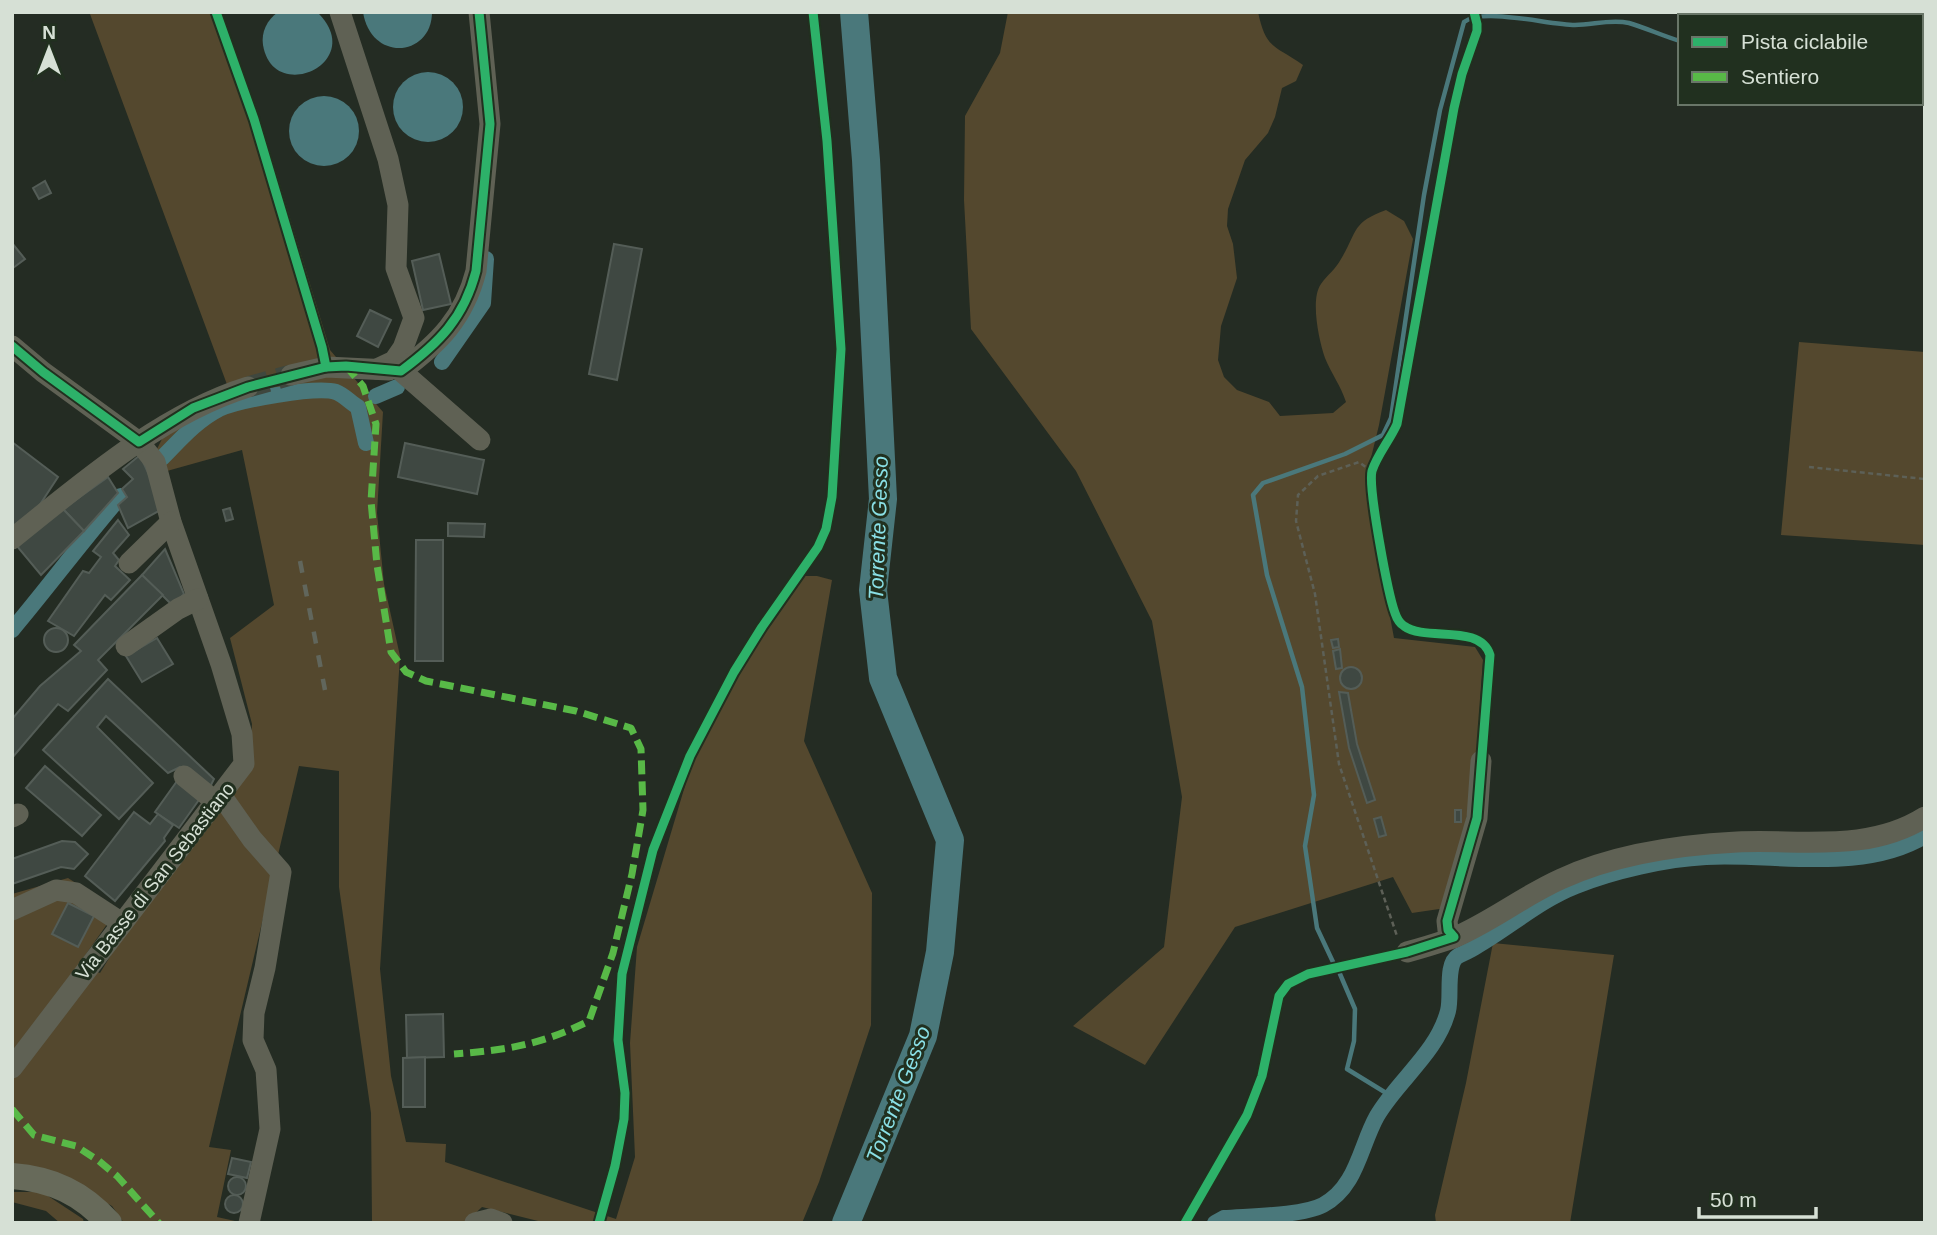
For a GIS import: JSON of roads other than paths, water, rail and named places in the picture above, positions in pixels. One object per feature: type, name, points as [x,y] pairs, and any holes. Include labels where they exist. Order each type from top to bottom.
[{"type":"main road","points":[[12,1176],[44,1179],[98,1210],[109,1223]]},
{"type":"street","points":[[340,12],[388,159],[398,205],[396,268],[414,318],[394,361],[377,369]]},
{"type":"street","points":[[401,371],[452,326],[470,292],[476,271],[490,124],[479,12]]},
{"type":"street","name":"Via Basse di San Sebastiano","points":[[12,346],[139,442],[155,462],[171,522],[242,734],[244,764],[12,1068]]},
{"type":"street","points":[[291,375],[326,367],[401,371],[480,440]]},
{"type":"street","points":[[12,539],[168,422],[223,394],[248,387]]},
{"type":"street","points":[[129,563],[171,522]]},
{"type":"street","points":[[126,646],[178,609],[198,599]]},
{"type":"street","points":[[1454,937],[1448,930],[1447,921],[1477,818],[1481,761]]},
{"type":"street","points":[[184,776],[219,798],[281,872],[265,968],[254,1013],[253,1040],[265,1070],[270,1129],[249,1223]]},
{"type":"street","points":[[1403,946],[1454,937],[1558,880],[1590,866],[1690,846],[1738,842],[1848,842],[1882,836],[1925,817]]},
{"type":"street","points":[[12,910],[56,890],[76,893],[122,923]]},
{"type":"street","points":[[475,1223],[491,1219],[502,1223]]},
{"type":"water","points":[[278,12],[317,12],[330,30],[332,47],[325,60],[313,70],[298,75],[283,73],[270,63],[263,45],[263,35],[268,23]]},
{"type":"water","points":[[363,12],[432,12],[429,27],[422,38],[412,45],[400,48],[377,40],[368,28]]},
{"type":"water","points":[[428,72],[447,78],[457,88],[463,107],[457,126],[447,136],[428,142],[409,136],[399,126],[393,107],[399,88],[409,78]]},
{"type":"water","points":[[324,96],[343,102],[353,112],[359,131],[353,150],[343,160],[324,166],[305,160],[295,150],[289,131],[295,112],[305,102]]},
{"type":"waterway","name":"Torrente Gesso","points":[[846,1223],[923,1036],[940,952],[950,840],[883,678],[873,590],[883,499],[866,160],[854,12]]},
{"type":"waterway","points":[[1333,962],[1317,928],[1305,846],[1314,795],[1302,687],[1267,575],[1253,495],[1263,483],[1345,454],[1383,435],[1391,418],[1424,195],[1440,110],[1464,22],[1486,16],[1575,25],[1622,22],[1678,40]]},
{"type":"waterway","points":[[442,362],[483,303],[486,259]]},
{"type":"waterway","points":[[376,396],[397,387]]},
{"type":"waterway","points":[[162,458],[196,425],[219,409],[295,392],[326,391],[342,395],[358,407],[366,443]]},
{"type":"waterway","points":[[12,630],[121,496]]},
{"type":"waterway","points":[[1215,1223],[1224,1218],[1314,1209],[1334,1197],[1351,1177],[1377,1116],[1426,1053],[1443,1026],[1448,1011],[1450,973],[1454,960],[1550,899],[1606,875],[1674,860],[1706,857],[1846,858],[1874,855],[1900,848],[1925,836]]},
{"type":"waterway","points":[[1340,974],[1355,1009],[1354,1041],[1347,1069],[1391,1096]]},
{"type":"tunnel","points":[[248,387],[291,375]]},
{"type":"railway","points":[[300,561],[325,690]]}]
